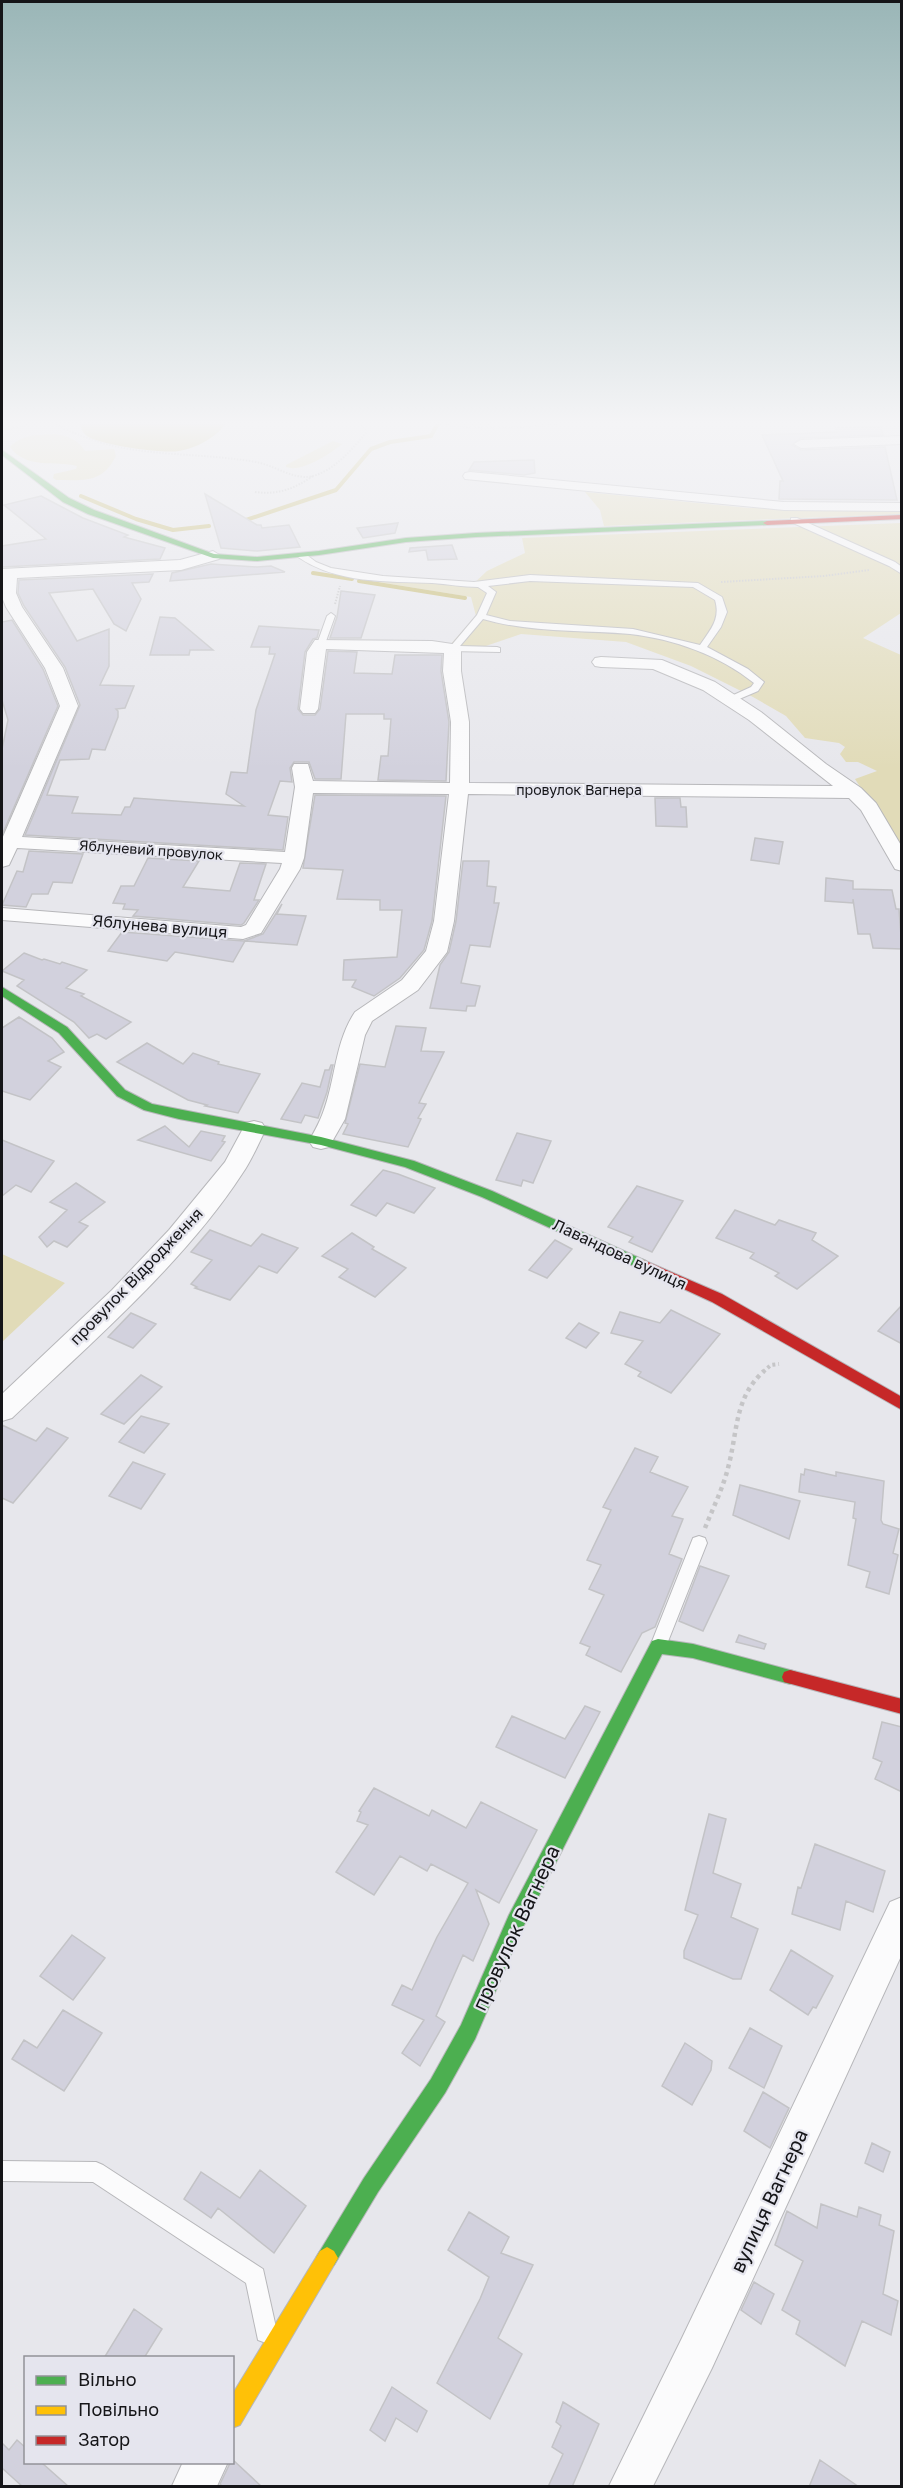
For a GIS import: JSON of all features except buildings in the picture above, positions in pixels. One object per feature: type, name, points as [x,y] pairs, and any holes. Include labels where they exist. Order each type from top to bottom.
[{"type":"street","points":[[158,536],[213,556],[257,559],[406,540],[461,536]]},
{"type":"street","points":[[2,861],[69,705],[54,668],[14,607],[8,593],[5,573],[181,565],[213,556]]},
{"type":"street","points":[[309,709],[316,652],[321,644],[432,646],[453,649],[452,671],[460,722],[459,789],[444,921],[436,952],[410,985],[363,1017],[354,1035],[333,1119],[321,1140]]},
{"type":"street","points":[[601,662],[656,664],[709,686],[755,716],[819,768],[854,792],[869,807],[902,865]]},
{"type":"street","name":"провулок Вагнера","points":[[302,778],[459,789],[854,792]]},
{"type":"street","name":"Яблунева вулиця","points":[[2,914],[91,919],[243,933],[254,929],[290,869],[294,858],[302,778]]},
{"type":"street","name":"Яблуневий провулок","points":[[9,842],[294,858]]},
{"type":"street","name":"Лавандова вулиця","points":[[2,991],[63,1030],[121,1093],[148,1107],[321,1140],[409,1164],[547,1220],[717,1298],[902,1404]]},
{"type":"street","name":"провулок Відродження","points":[[2,1410],[86,1331],[173,1243],[232,1172],[254,1129]]},
{"type":"street","points":[[658,1646],[693,1651],[902,1707]]},
{"type":"street","name":"провулок Вагнера","points":[[234,2413],[371,2185],[438,2086],[468,2032],[516,1921],[658,1646]]},
{"type":"street","name":"вулиця Вагнера","points":[[630,2487],[708,2331],[902,1914]]},
{"type":"street","points":[[194,2487],[206,2464]]},
{"type":"lane","points":[[830,536],[902,567]]},
{"type":"lane","points":[[301,555],[318,566],[358,575],[480,584],[513,578],[530,578],[695,585],[719,599],[723,612],[717,627],[702,648]]},
{"type":"lane","points":[[892,564],[902,572]]},
{"type":"lane","points":[[453,649],[481,616],[492,592],[480,584]]},
{"type":"lane","points":[[321,644],[331,616]]},
{"type":"lane","points":[[481,616],[509,624],[633,632],[702,648],[745,671],[759,682],[755,689],[730,700]]},
{"type":"lane","points":[[453,649],[497,650]]},
{"type":"lane","points":[[658,1646],[699,1543]]},
{"type":"lane","points":[[2,2171],[96,2172],[255,2277],[269,2352]]},
{"type":"path","points":[[695,585],[838,575],[892,564]]},
{"type":"path","points":[[331,616],[338,588],[341,585],[353,584],[358,575]]},
{"type":"path","points":[[699,1543],[728,1468],[737,1414],[753,1381],[771,1365],[828,1360]]},
{"type":"shaded area","points":[[901,536],[901,613],[863,638],[901,655],[901,851],[855,779],[877,771],[858,762],[846,762],[840,754],[845,747],[839,743],[805,738],[786,716],[753,697],[691,666],[626,642],[521,634],[480,648],[449,646],[476,616],[471,597],[360,579],[362,577],[472,585],[487,571],[525,553],[522,538]]},
{"type":"shaded area","points":[[2,1254],[65,1283],[2,1342]]},
{"type":"waterway","points":[[313,573],[352,579]]},
{"type":"waterway","points":[[359,581],[465,598]]},
{"type":"traffic: fast","points":[[158,536],[213,556],[257,559],[319,553],[406,540],[461,536]]},
{"type":"traffic: fast","points":[[2,991],[63,1030],[121,1093],[148,1107],[179,1115],[321,1141],[409,1164],[487,1194],[641,1264]]},
{"type":"traffic: fast","points":[[327,2258],[371,2185],[438,2086],[468,2032],[516,1921],[658,1646],[693,1651],[790,1677]]},
{"type":"traffic: slow","points":[[234,2414],[327,2258]]},
{"type":"traffic: jam","points":[[641,1264],[717,1298],[902,1404]]},
{"type":"traffic: jam","points":[[790,1677],[902,1707]]}]
